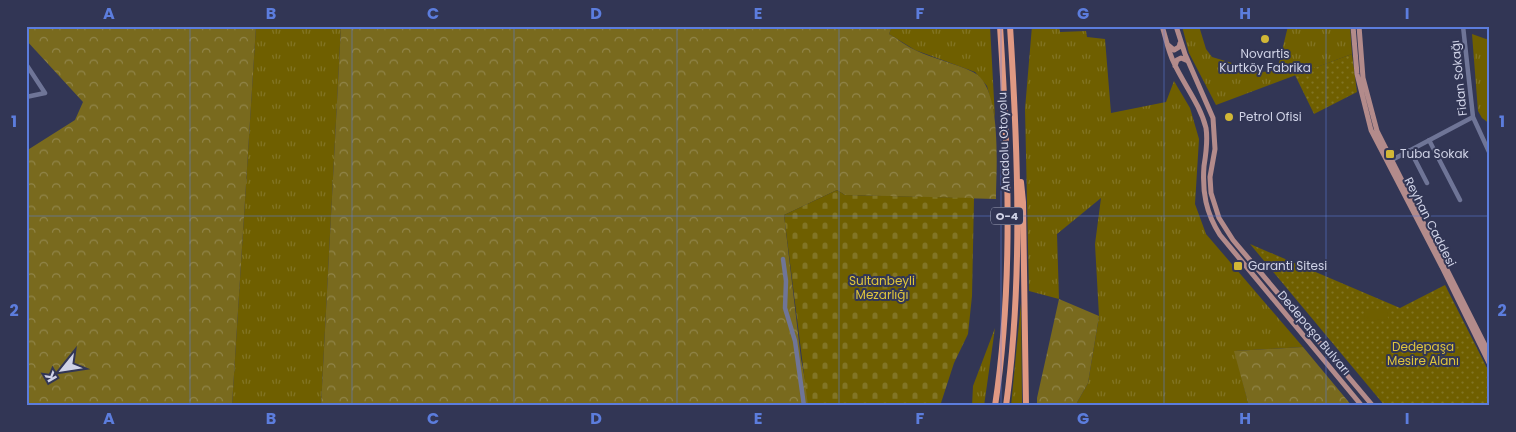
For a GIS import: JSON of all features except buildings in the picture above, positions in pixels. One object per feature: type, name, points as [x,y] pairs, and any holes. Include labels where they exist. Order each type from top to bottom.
[{"type":"highway","name":"Anadolu Otoyolu","points":[[996,406],[1005,307],[1007,220],[1005,120],[1000,26]]},
{"type":"highway","name":"Anadolu Otoyolu","points":[[1006,406],[1015,312],[1018,235],[1017,156],[1010,26]]},
{"type":"highway","points":[[1017,156],[1023,202],[1026,406]]},
{"type":"main road","name":"Dedepaşa Bulvarı","points":[[1162,26],[1175,66],[1199,109],[1205,127],[1204,201],[1215,227],[1273,300],[1362,406]]},
{"type":"main road","name":"Dedepaşa Bulvarı","points":[[1176,26],[1188,62],[1213,118],[1214,149],[1210,177],[1211,192],[1219,218],[1234,240],[1373,406]]},
{"type":"main road","name":"Reyhan Caddesi","points":[[1353,26],[1358,74],[1370,130],[1389,161],[1490,355]]},
{"type":"main road","name":"Reyhan Caddesi","points":[[1359,26],[1361,65],[1377,131],[1389,161],[1490,365]]},
{"type":"main road","points":[[1168,45],[1172,50],[1177,49],[1181,41]]},
{"type":"main road","points":[[1175,66],[1177,60],[1181,58],[1185,58],[1188,62]]},
{"type":"street","name":"Fidan Sokağı","points":[[1464,26],[1473,118],[1490,154]]},
{"type":"street","points":[[26,64],[45,93],[26,97]]},
{"type":"street","points":[[1389,161],[1473,118]]},
{"type":"street","points":[[1429,140],[1460,200]]},
{"type":"street","points":[[1410,150],[1428,183]]},
{"type":"street","points":[[783,259],[786,281],[785,308],[794,341],[804,406]]},
{"type":"green space","points":[[26,26],[256,26],[232,406],[26,406],[26,151],[75,120],[83,102],[26,40]]},
{"type":"green space","points":[[256,26],[341,26],[321,406],[232,406]]},
{"type":"green space","points":[[341,26],[892,26],[889,34],[908,47],[973,72],[983,80],[989,94],[996,130],[996,199],[845,195],[837,190],[784,215],[801,359],[810,406],[321,406]]},
{"type":"green space","points":[[892,26],[990,26],[995,118],[987,86],[975,72],[915,50],[889,34]]},
{"type":"green space","points":[[1032,26],[1059,26],[1060,32],[1086,31],[1087,37],[1105,39],[1111,113],[1166,102],[1174,81],[1190,108],[1199,139],[1195,204],[1206,234],[1303,347],[1235,351],[1249,406],[1075,406],[1088,383],[1099,316],[1095,244],[1101,198],[1057,234],[1059,299],[1029,291],[1025,109]]},
{"type":"green space","points":[[1182,26],[1199,26],[1206,49],[1212,57],[1262,72],[1272,71],[1279,63],[1288,26],[1350,26],[1352,54],[1216,105],[1189,53]]},
{"type":"green space","points":[[1472,34],[1486,39],[1490,38],[1490,124],[1482,118],[1478,111]]},
{"type":"green space","points":[[1352,54],[1357,92],[1314,114],[1295,75]]},
{"type":"green space","name":"Sultanbeyli Mezarlığı","points":[[837,190],[845,195],[974,198],[972,296],[968,334],[954,363],[940,406],[808,406],[784,215]]},
{"type":"green space","name":"Dedepaşa Mesire Alanı","points":[[1250,244],[1400,308],[1445,285],[1490,374],[1490,406],[1385,406]]},
{"type":"green space","points":[[1059,299],[1099,316],[1088,383],[1075,406],[1037,406],[1037,398]]},
{"type":"green space","points":[[1021,303],[1022,406],[1011,406]]},
{"type":"green space","points":[[1387,308],[1388,319],[1365,321],[1364,310]]},
{"type":"green space","points":[[995,328],[984,406],[972,406],[973,386]]},
{"type":"green space","points":[[1303,347],[1352,406],[1249,406],[1234,351]]},
{"type":"place","name":"Novartis Kurtköy Fabrika","points":[[1265,39]]},
{"type":"place","name":"Petrol Ofisi","points":[[1229,117]]},
{"type":"place","name":"Tuba Sokak","points":[[1390,154]]},
{"type":"place","name":"Garanti Sitesi","points":[[1238,266]]}]
